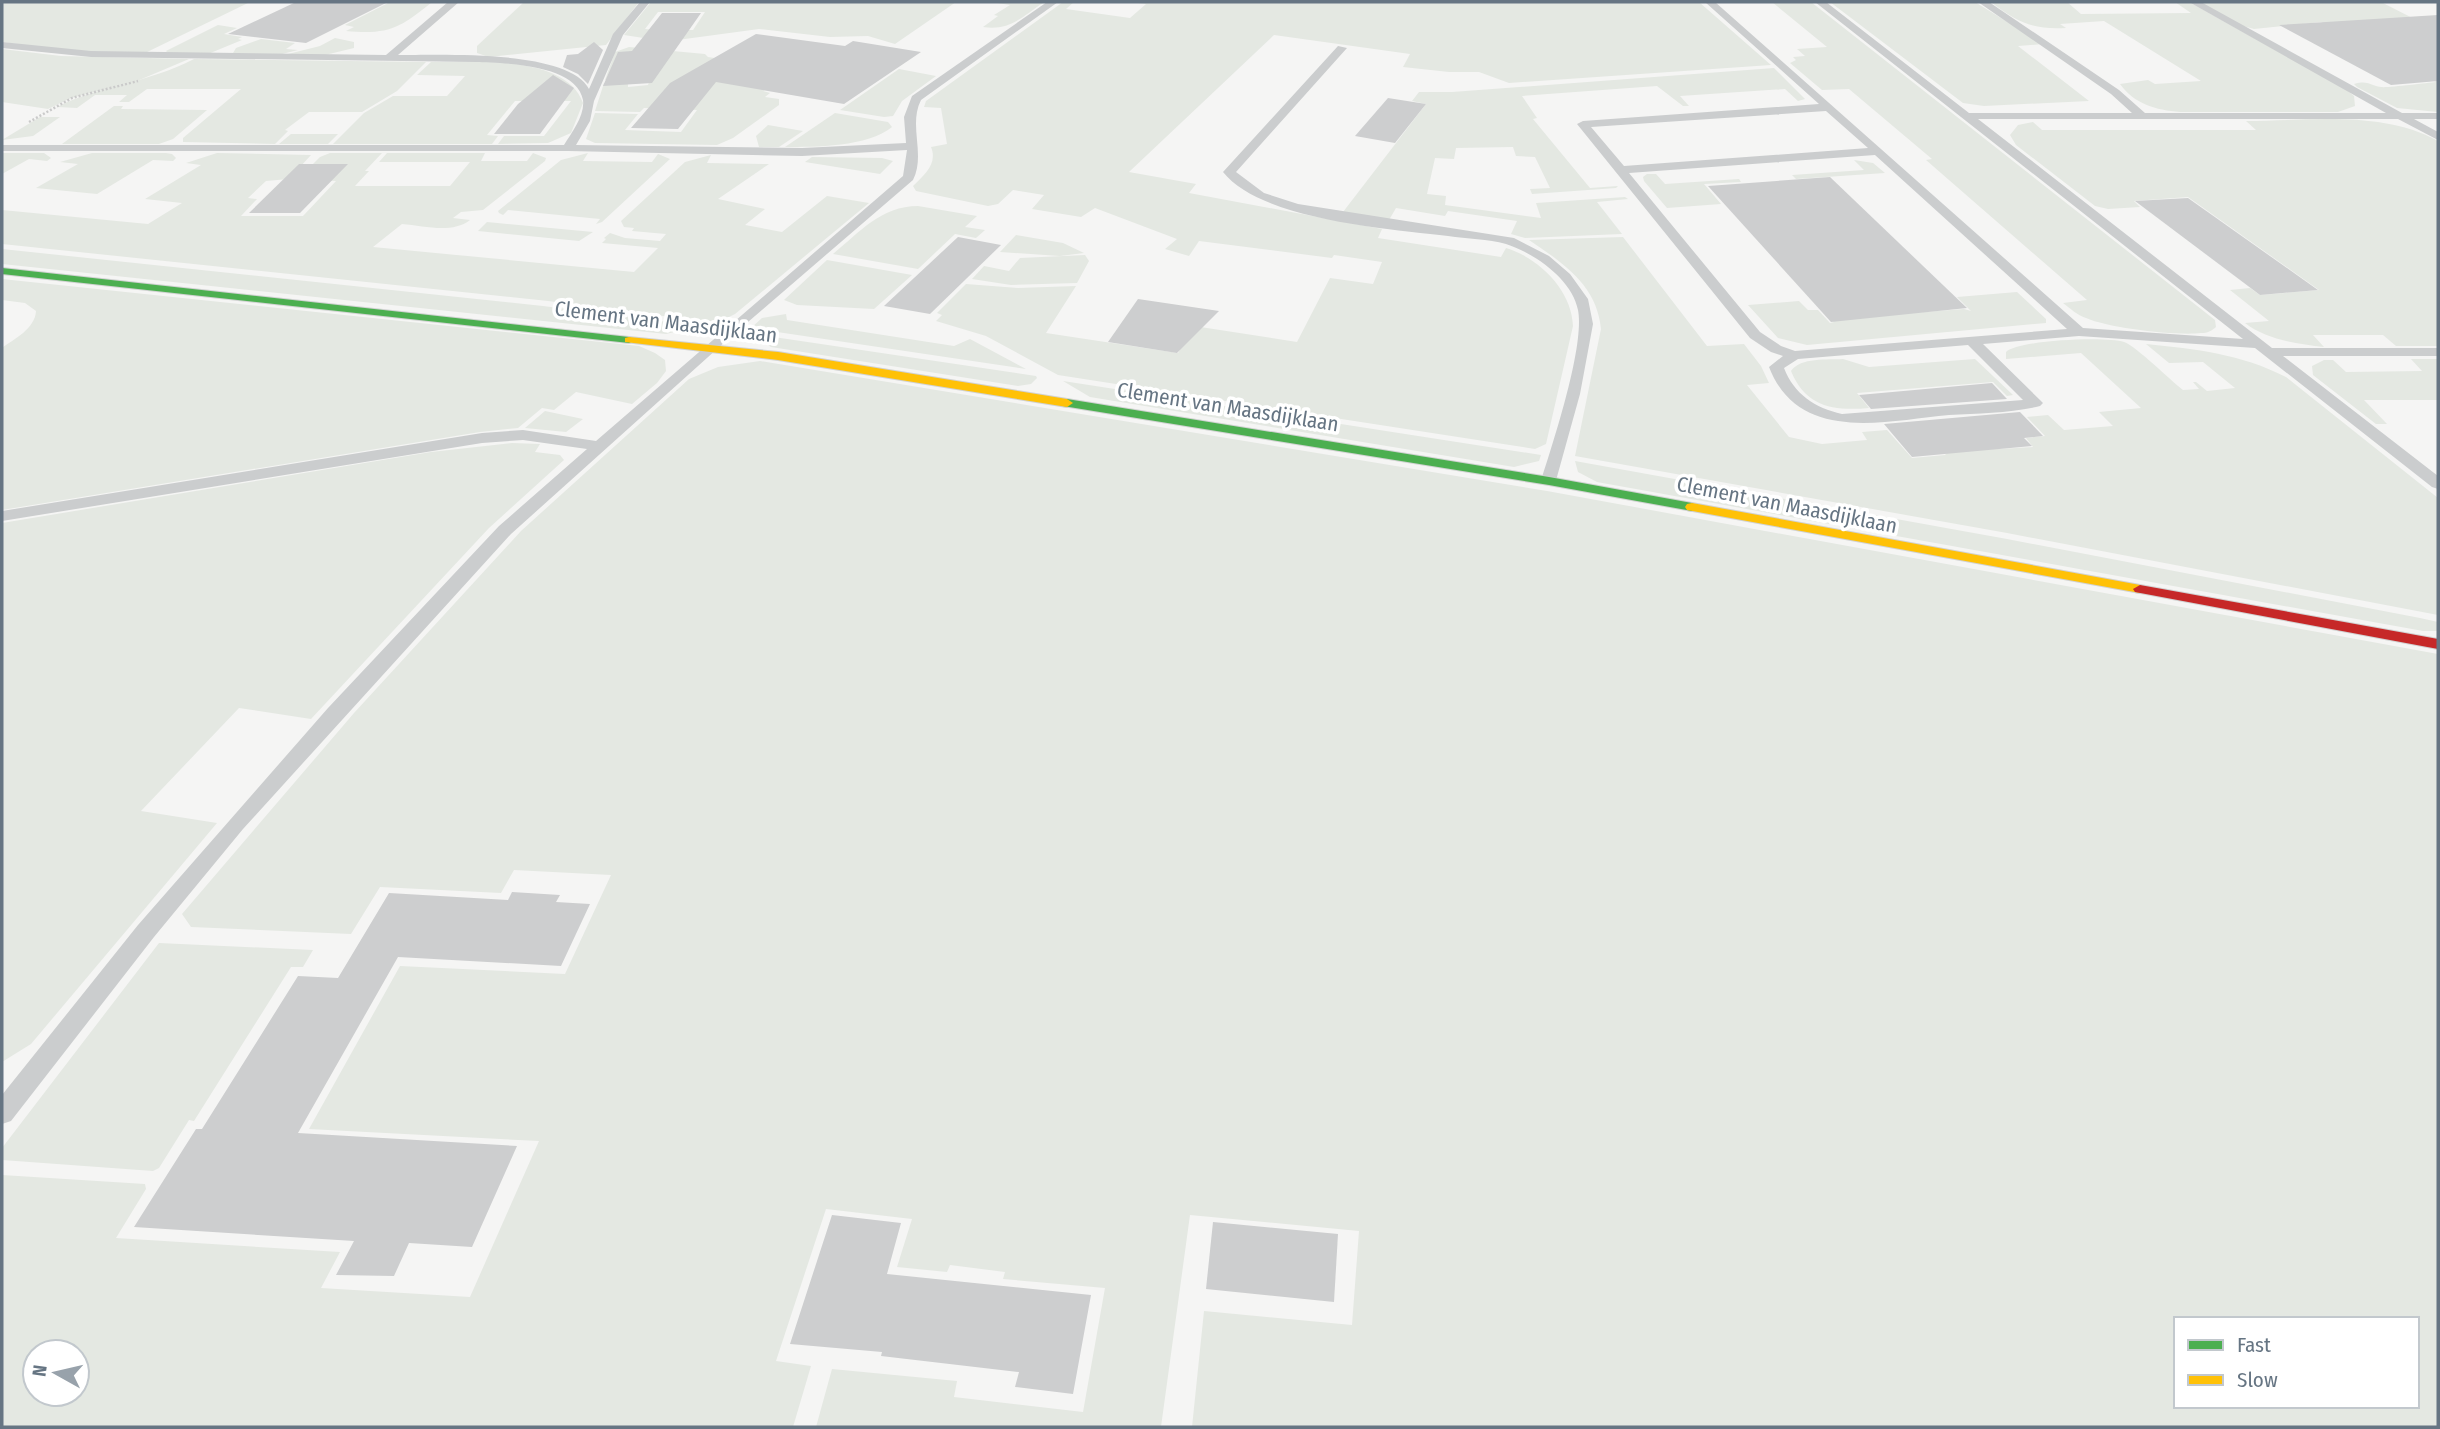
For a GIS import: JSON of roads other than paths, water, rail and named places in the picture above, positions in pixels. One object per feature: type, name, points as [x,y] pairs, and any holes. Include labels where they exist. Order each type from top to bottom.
[{"type":"street","name":"Clement van Maasdijklaan","points":[[2,271],[712,347],[937,381],[1549,481],[2438,643]]},
{"type":"lane","points":[[388,58],[454,2]]},
{"type":"lane","points":[[568,148],[579,134],[590,99],[618,34],[645,2]]},
{"type":"lane","points":[[2,1113],[11,1085],[335,713],[505,530],[597,446],[909,177],[914,159],[908,115],[916,98],[1053,2]]},
{"type":"lane","points":[[1710,2],[2079,332]]},
{"type":"lane","points":[[1820,2],[2438,484]]},
{"type":"lane","points":[[1983,2],[2115,92],[2142,116]]},
{"type":"lane","points":[[2194,2],[2438,137]]},
{"type":"lane","points":[[2,45],[65,53],[497,60],[539,65],[573,78],[587,90],[590,99]]},
{"type":"lane","points":[[1342,48],[1229,172],[1247,187],[1288,206],[1378,223],[1508,241],[1537,255],[1569,281],[1580,296],[1587,327],[1558,456],[1549,481]]},
{"type":"lane","points":[[1829,107],[1583,124],[1755,335],[1776,349],[1794,355],[2079,332],[2262,348],[2438,352]]},
{"type":"lane","points":[[1966,116],[2438,116]]},
{"type":"lane","points":[[2,148],[568,148],[802,152],[912,146]]},
{"type":"lane","points":[[1620,170],[1877,151]]},
{"type":"lane","points":[[1794,355],[1776,368],[1779,377],[1796,399],[1831,417],[1854,419],[2035,403],[1971,340]]},
{"type":"lane","points":[[2,516],[482,438],[523,435],[597,446]]}]
